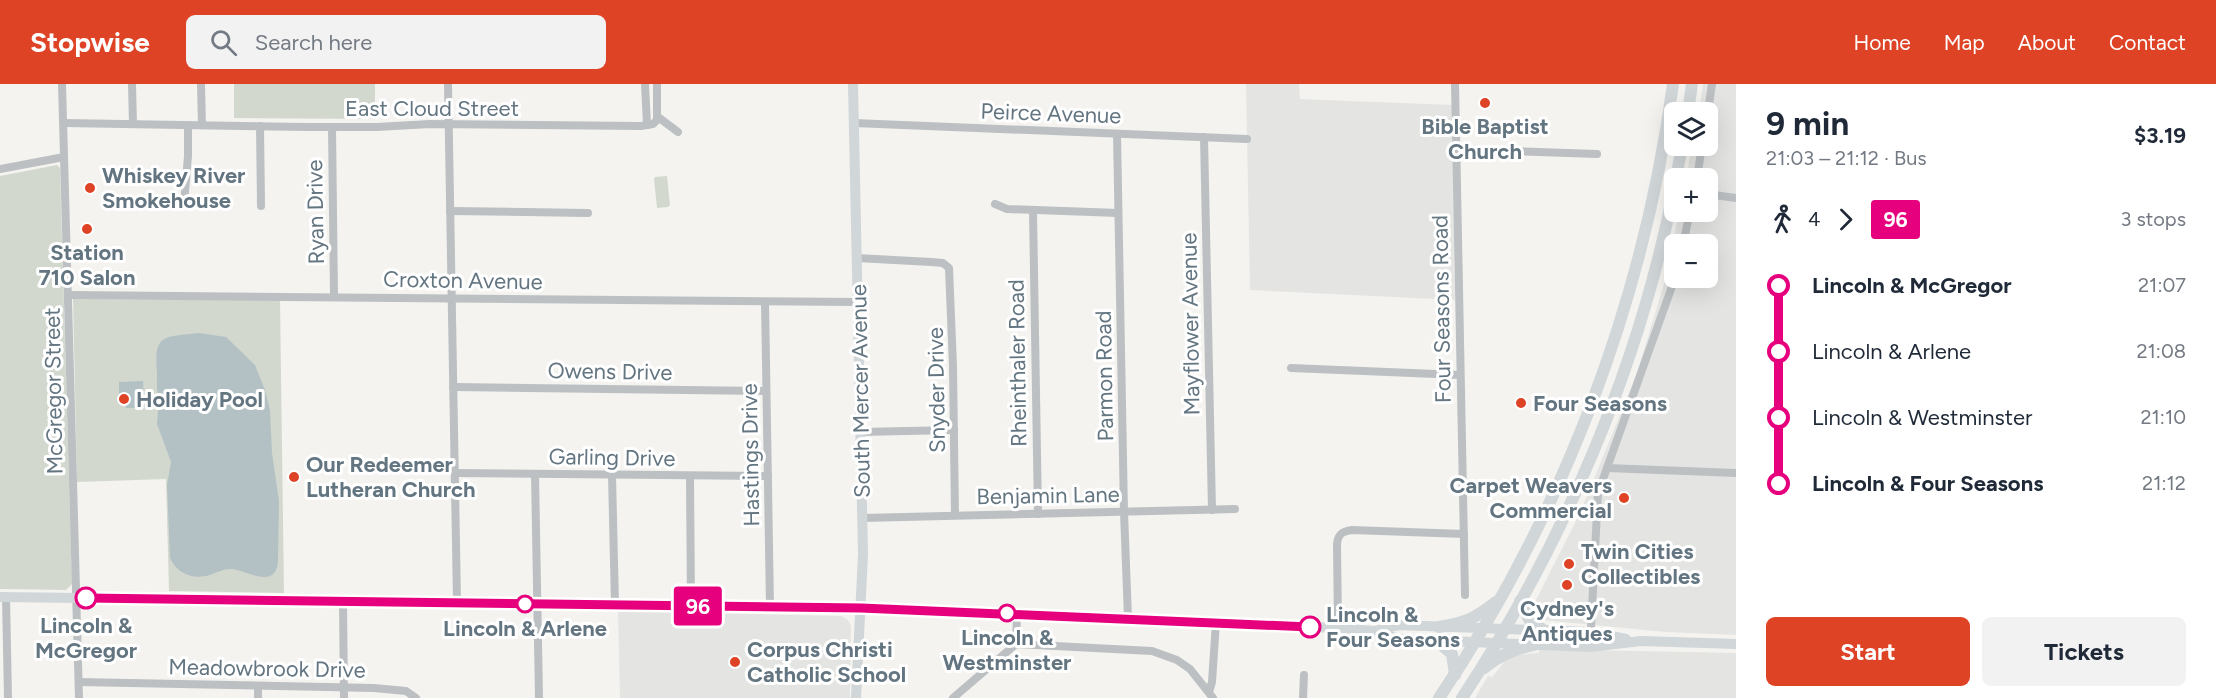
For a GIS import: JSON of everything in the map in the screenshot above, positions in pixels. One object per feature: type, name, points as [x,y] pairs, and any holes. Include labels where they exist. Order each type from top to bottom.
[{"type":"highway","points":[[1439,698],[1502,597],[1541,522],[1578,441],[1614,342],[1652,203],[1673,84]]},
{"type":"highway","points":[[1689,102],[1692,84]]},
{"type":"highway","points":[[1462,698],[1520,601],[1572,498],[1613,399],[1653,276],[1666,222]]},
{"type":"highway","points":[[1439,627],[1463,623],[1477,617],[1502,597]]},
{"type":"highway","points":[[1520,601],[1530,621],[1545,631]]},
{"type":"highway","points":[[1436,640],[1452,654],[1455,675]]},
{"type":"highway","points":[[1477,675],[1513,649],[1538,644]]},
{"type":"main road","name":"South Mercer Avenue","points":[[853,84],[862,518],[861,608],[856,698]]},
{"type":"main road","points":[[3,597],[861,608],[1338,628],[1374,631],[1399,639],[1590,647],[1641,641]]},
{"type":"main road","points":[[1374,631],[1400,625],[1591,633],[1641,641],[1736,644]]},
{"type":"street","name":"McGregor Street","points":[[62,84],[79,698]]},
{"type":"street","points":[[132,84],[133,124]]},
{"type":"street","points":[[201,84],[202,125]]},
{"type":"street","points":[[448,84],[457,602]]},
{"type":"street","points":[[645,84],[647,125],[653,124],[657,117],[657,84]]},
{"type":"street","name":"Four Seasons Road","points":[[1455,84],[1465,595]]},
{"type":"street","points":[[1709,102],[1712,84]]},
{"type":"street","points":[[657,117],[678,132]]},
{"type":"street","points":[[64,123],[188,125],[184,204]]},
{"type":"street","name":"Peirce Avenue","points":[[854,123],[1247,139]]},
{"type":"street","name":"East Cloud Street","points":[[188,125],[332,127],[449,124],[635,127],[647,125]]},
{"type":"street","points":[[260,126],[261,206]]},
{"type":"street","name":"Ryan Drive","points":[[332,127],[334,297]]},
{"type":"street","name":"Parmon Road","points":[[1117,134],[1128,618]]},
{"type":"street","name":"Mayflower Avenue","points":[[1204,137],[1212,510]]},
{"type":"street","points":[[1456,149],[1597,154]]},
{"type":"street","points":[[0,169],[64,157]]},
{"type":"street","points":[[1718,196],[1736,198]]},
{"type":"street","points":[[995,204],[1007,209],[1033,211],[1118,213]]},
{"type":"street","name":"Rheinthaler Road","points":[[1033,211],[1038,514]]},
{"type":"street","points":[[450,212],[588,213]]},
{"type":"street","name":"Snyder Drive","points":[[857,258],[932,262],[946,265],[951,276],[955,515]]},
{"type":"street","points":[[1590,647],[1596,504],[1672,288]]},
{"type":"street","name":"Croxton Avenue","points":[[68,295],[858,302]]},
{"type":"street","name":"Hastings Drive","points":[[765,302],[770,607]]},
{"type":"street","points":[[1291,368],[1460,375]]},
{"type":"street","name":"Owens Drive","points":[[453,387],[766,390]]},
{"type":"street","points":[[860,432],[954,430]]},
{"type":"street","points":[[1607,468],[1736,473]]},
{"type":"street","name":"Garling Drive","points":[[455,473],[768,476]]},
{"type":"street","points":[[535,474],[539,698]]},
{"type":"street","points":[[612,475],[615,605]]},
{"type":"street","points":[[690,476],[691,606]]},
{"type":"street","name":"Benjamin Lane","points":[[862,518],[1235,509]]},
{"type":"street","points":[[1338,628],[1337,546],[1338,537],[1343,532],[1352,530],[1464,534]]},
{"type":"street","points":[[3,597],[8,698]]},
{"type":"street","points":[[343,601],[344,698]]},
{"type":"street","points":[[1016,644],[1017,614]]},
{"type":"street","points":[[1211,695],[1216,622]]},
{"type":"street","points":[[952,698],[1016,644],[1152,651],[1177,660],[1190,669],[1211,695]]},
{"type":"street","points":[[1303,698],[1304,675]]},
{"type":"street","name":"Meadowbrook Drive","points":[[79,682],[394,689],[406,691],[416,698]]},
{"type":"street","points":[[258,686],[258,698]]},
{"type":"shaded area","points":[[234,84],[375,84],[375,119],[234,118]]},
{"type":"shaded area","points":[[1246,84],[1299,84],[1300,99],[1452,105],[1455,300],[1250,290]]},
{"type":"shaded area","points":[[1703,84],[1736,84],[1736,635],[1665,632],[1542,620],[1537,618],[1534,604],[1580,513],[1636,376],[1664,284],[1664,288],[1718,288],[1718,234],[1675,234],[1677,222],[1718,222],[1718,168],[1688,168],[1690,156],[1718,156],[1718,102],[1700,102]]},
{"type":"shaded area","points":[[57,165],[60,168],[72,584],[66,590],[0,589],[0,176]]},
{"type":"shaded area","points":[[667,176],[670,205],[657,208],[654,179]]},
{"type":"shaded area","points":[[73,299],[280,300],[284,593],[169,591],[166,479],[77,482]]},
{"type":"shaded area","points":[[199,333],[226,337],[255,365],[265,390],[270,410],[272,453],[279,501],[278,561],[276,570],[267,577],[232,569],[210,575],[192,576],[181,572],[170,558],[167,485],[171,462],[157,424],[161,405],[157,390],[157,351],[159,344],[169,337]]},
{"type":"shaded area","points":[[143,381],[144,397],[137,398],[137,408],[126,408],[126,398],[119,398],[119,382]]},
{"type":"shaded area","name":"Corpus Christi Catholic School","points":[[618,611],[841,616],[847,619],[851,626],[850,698],[620,698]]},
{"type":"shaded area","points":[[1539,649],[1736,653],[1736,698],[1475,698],[1488,676],[1492,677],[1505,661],[1517,655],[1539,653]]},
{"type":"bus line","name":"96","points":[[86,598],[861,608],[1310,627]]},
{"type":"place","name":"Bible Baptist Church","points":[[1485,103]]},
{"type":"place","name":"Whiskey River Smokehouse","points":[[90,188]]},
{"type":"place","name":"Station 710 Salon","points":[[87,229]]},
{"type":"place","name":"Holiday Pool","points":[[124,399]]},
{"type":"place","name":"Four Seasons","points":[[1521,403]]},
{"type":"place","name":"Our Redeemer Lutheran Church","points":[[294,477]]},
{"type":"place","name":"Carpet Weavers Commercial","points":[[1624,498]]},
{"type":"place","name":"Twin Cities Collectibles","points":[[1569,564]]},
{"type":"place","name":"Cydney's Antiques","points":[[1567,585]]},
{"type":"place","name":"Lincoln & McGregor","points":[[86,598]]},
{"type":"place","name":"Lincoln & Arlene","points":[[525,604]]},
{"type":"place","name":"Lincoln & Westminster","points":[[1007,613]]},
{"type":"place","name":"Lincoln & Four Seasons","points":[[1310,627]]},
{"type":"place","name":"Corpus Christi Catholic School","points":[[735,662]]}]
